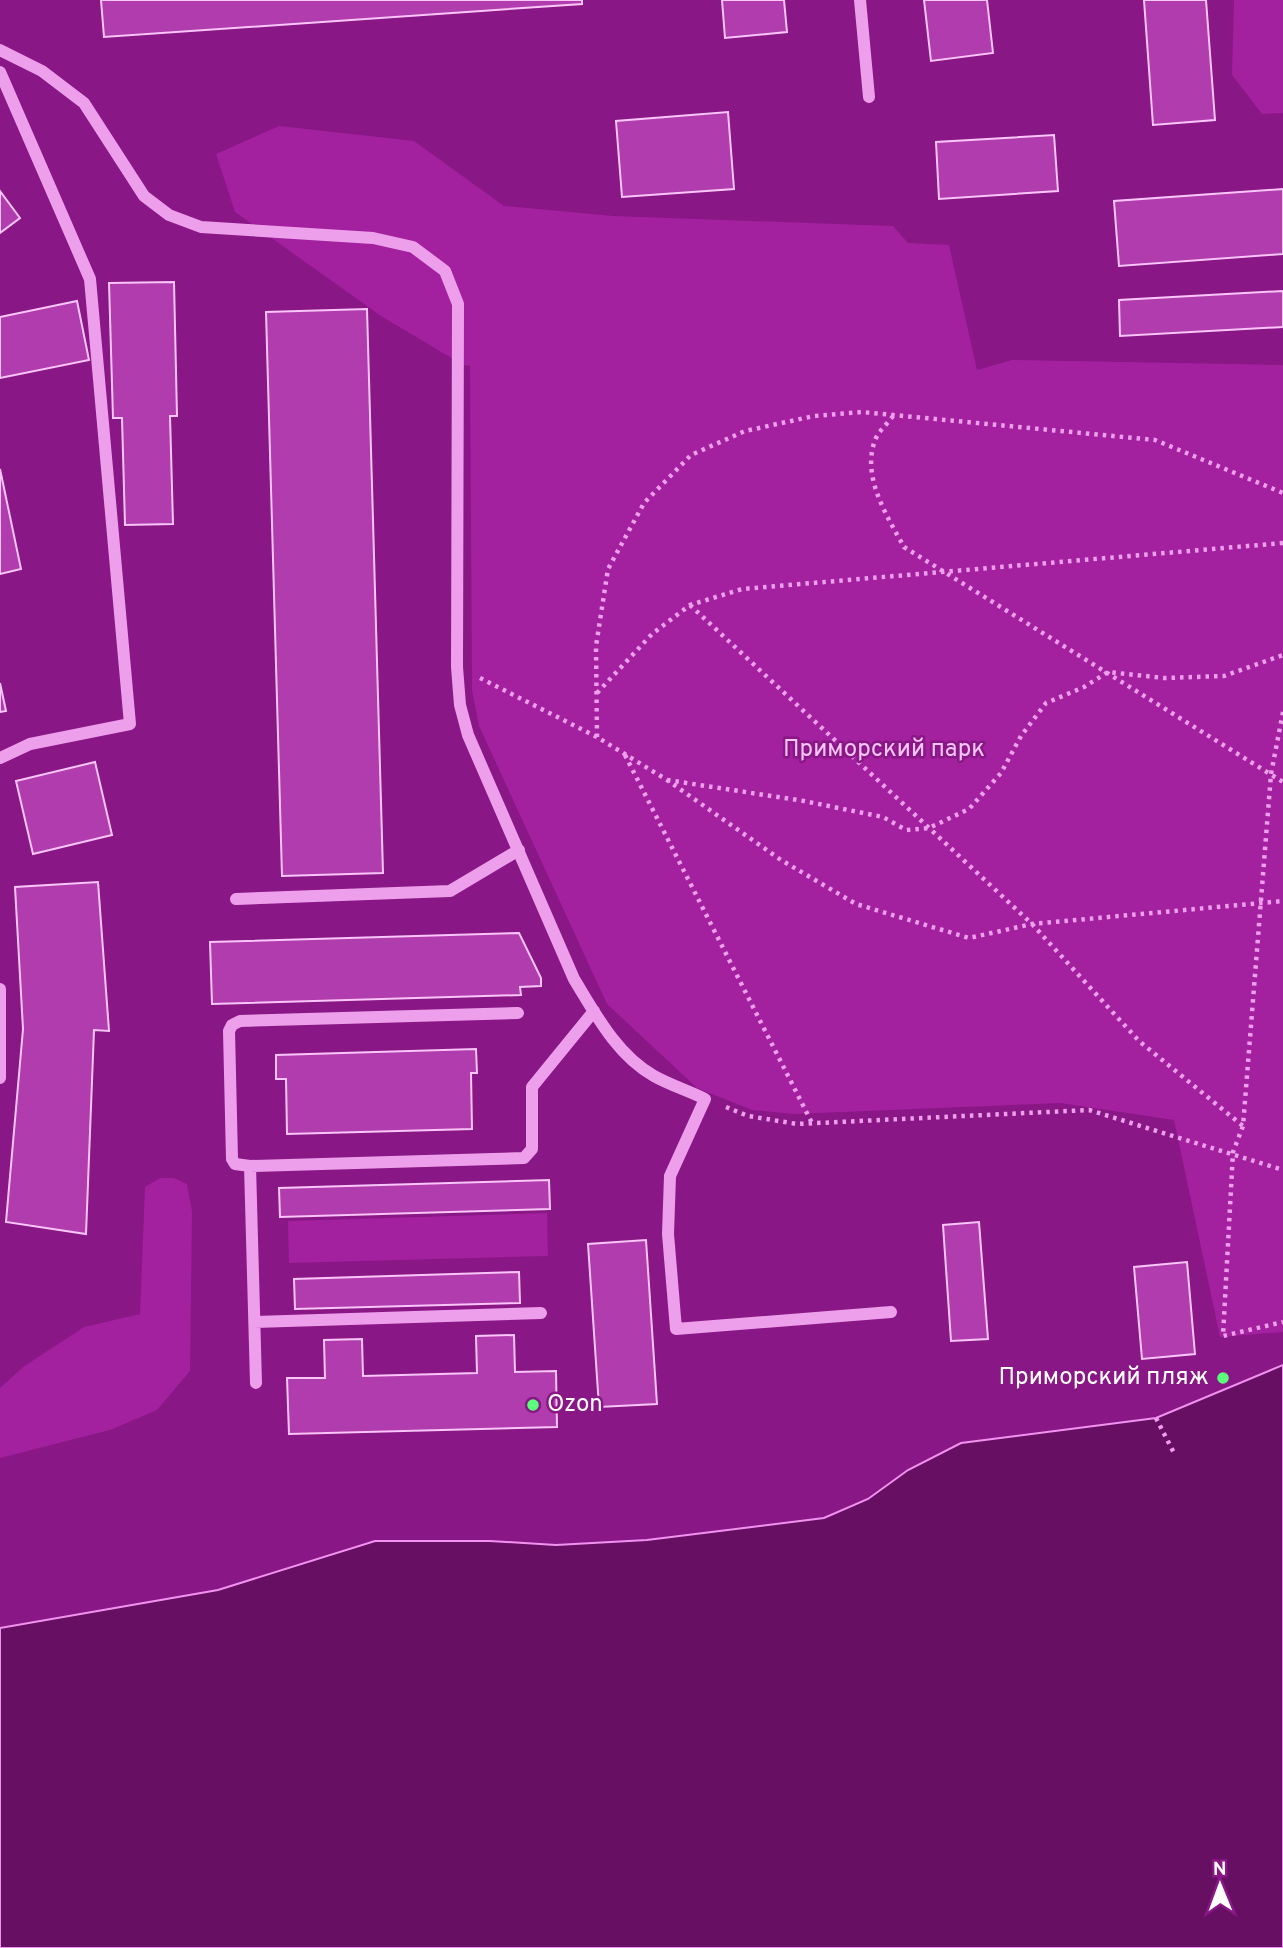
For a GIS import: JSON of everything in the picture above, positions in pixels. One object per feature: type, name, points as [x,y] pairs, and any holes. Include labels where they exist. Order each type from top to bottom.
[{"type":"lane","points":[[860,0],[869,97]]},
{"type":"lane","points":[[0,50],[42,71],[83,103],[144,196],[169,215],[201,227],[373,237],[413,247],[445,271],[458,304],[457,667],[460,705],[468,734],[575,979],[594,1011],[617,1046],[653,1076],[705,1098],[670,1176],[668,1234],[676,1329],[891,1312]]},
{"type":"lane","points":[[0,72],[90,279],[130,724],[30,744],[0,758]]},
{"type":"lane","points":[[236,899],[450,891],[519,850]]},
{"type":"lane","points":[[0,989],[0,1078]]},
{"type":"lane","points":[[518,1013],[240,1021],[232,1025],[229,1031],[232,1159],[235,1164],[250,1166],[524,1158],[532,1149],[531,1098],[536,1079],[594,1011]]},
{"type":"lane","points":[[250,1166],[257,1383]]},
{"type":"lane","points":[[255,1322],[541,1313]]},
{"type":"path","points":[[597,737],[596,646],[608,569],[644,503],[691,455],[745,431],[814,416],[862,412],[1155,440],[1283,493]]},
{"type":"path","points":[[893,415],[876,438],[870,469],[884,509],[904,547],[1283,782]]},
{"type":"path","points":[[596,693],[652,634],[690,605],[742,589],[1283,542]]},
{"type":"path","points":[[690,605],[1032,924],[1139,1041],[1243,1126]]},
{"type":"path","points":[[667,780],[883,817],[906,830],[929,828],[970,809],[1001,773],[1020,736],[1046,703],[1084,687],[1108,672],[1164,678],[1224,676],[1283,655]]},
{"type":"path","points":[[457,667],[597,737],[667,780],[781,860],[856,904],[969,938],[1032,924],[1283,901]]},
{"type":"path","points":[[1283,712],[1271,774],[1243,1126],[1233,1152],[1223,1336],[1283,1322]]},
{"type":"path","points":[[625,755],[812,1123]]},
{"type":"path","points":[[705,1098],[748,1115],[797,1124],[1089,1110],[1233,1152],[1283,1170]]},
{"type":"path","points":[[1156,1418],[1174,1453]]},
{"type":"green space","points":[[1234,0],[1283,0],[1283,113],[1262,114],[1232,75]]},
{"type":"green space","name":"Приморский парк","points":[[279,126],[414,141],[504,206],[613,216],[893,226],[908,243],[949,245],[977,370],[1012,360],[1283,365],[1283,1332],[1220,1337],[1174,1120],[1060,1103],[795,1114],[752,1110],[697,1088],[607,1004],[479,726],[472,690],[470,366],[463,365],[381,316],[235,212],[216,154]]},
{"type":"green space","points":[[160,1178],[174,1178],[187,1184],[192,1211],[190,1371],[157,1410],[110,1430],[0,1458],[0,1388],[23,1367],[84,1327],[140,1314],[145,1187]]},
{"type":"green space","points":[[547,1213],[548,1256],[289,1263],[288,1221]]},
{"type":"shaded area","points":[[1283,1365],[1283,1948],[0,1948],[0,1628],[218,1590],[375,1541],[490,1541],[556,1545],[647,1540],[824,1518],[868,1499],[908,1470],[961,1443],[1156,1418]]},
{"type":"building","points":[[101,0],[582,0],[582,4],[104,37]]},
{"type":"building","points":[[722,0],[784,0],[787,32],[725,38]]},
{"type":"building","points":[[924,0],[987,0],[993,53],[931,61]]},
{"type":"building","points":[[1144,0],[1206,0],[1215,120],[1153,125]]},
{"type":"building","points":[[728,112],[734,189],[622,197],[616,121]]},
{"type":"building","points":[[1054,135],[1058,191],[939,199],[936,142]]},
{"type":"building","points":[[1283,189],[1283,254],[1119,266],[1114,201]]},
{"type":"building","points":[[0,191],[20,218],[0,233]]},
{"type":"building","points":[[174,282],[177,416],[170,416],[173,524],[125,525],[122,418],[113,418],[109,283]]},
{"type":"building","points":[[1283,291],[1283,327],[1120,336],[1119,300]]},
{"type":"building","points":[[77,301],[89,360],[0,378],[0,317]]},
{"type":"building","points":[[367,309],[383,873],[282,876],[266,312]]},
{"type":"building","points":[[0,469],[21,569],[0,574]]},
{"type":"building","points":[[0,683],[6,711],[0,712]]},
{"type":"building","points":[[95,762],[112,835],[33,854],[16,781]]},
{"type":"building","points":[[98,882],[109,1031],[94,1030],[86,1234],[6,1222],[23,1029],[15,887]]},
{"type":"building","points":[[519,933],[541,978],[541,986],[520,987],[521,995],[212,1004],[210,942]]},
{"type":"building","points":[[476,1049],[477,1073],[471,1073],[472,1129],[287,1134],[286,1079],[276,1079],[276,1055]]},
{"type":"building","points":[[549,1180],[550,1209],[280,1217],[279,1188]]},
{"type":"building","points":[[979,1222],[988,1339],[951,1341],[943,1225]]},
{"type":"building","points":[[646,1240],[657,1404],[599,1407],[588,1244]]},
{"type":"building","points":[[1187,1262],[1195,1354],[1142,1359],[1134,1267]]},
{"type":"building","points":[[519,1272],[520,1303],[295,1309],[294,1279]]},
{"type":"building","points":[[514,1335],[515,1372],[556,1371],[557,1427],[289,1434],[287,1378],[325,1378],[324,1340],[362,1339],[363,1376],[477,1373],[476,1336]]},
{"type":"place","name":"Приморский пляж","points":[[1223,1378]]},
{"type":"place","name":"Ozon","points":[[533,1405]]}]
